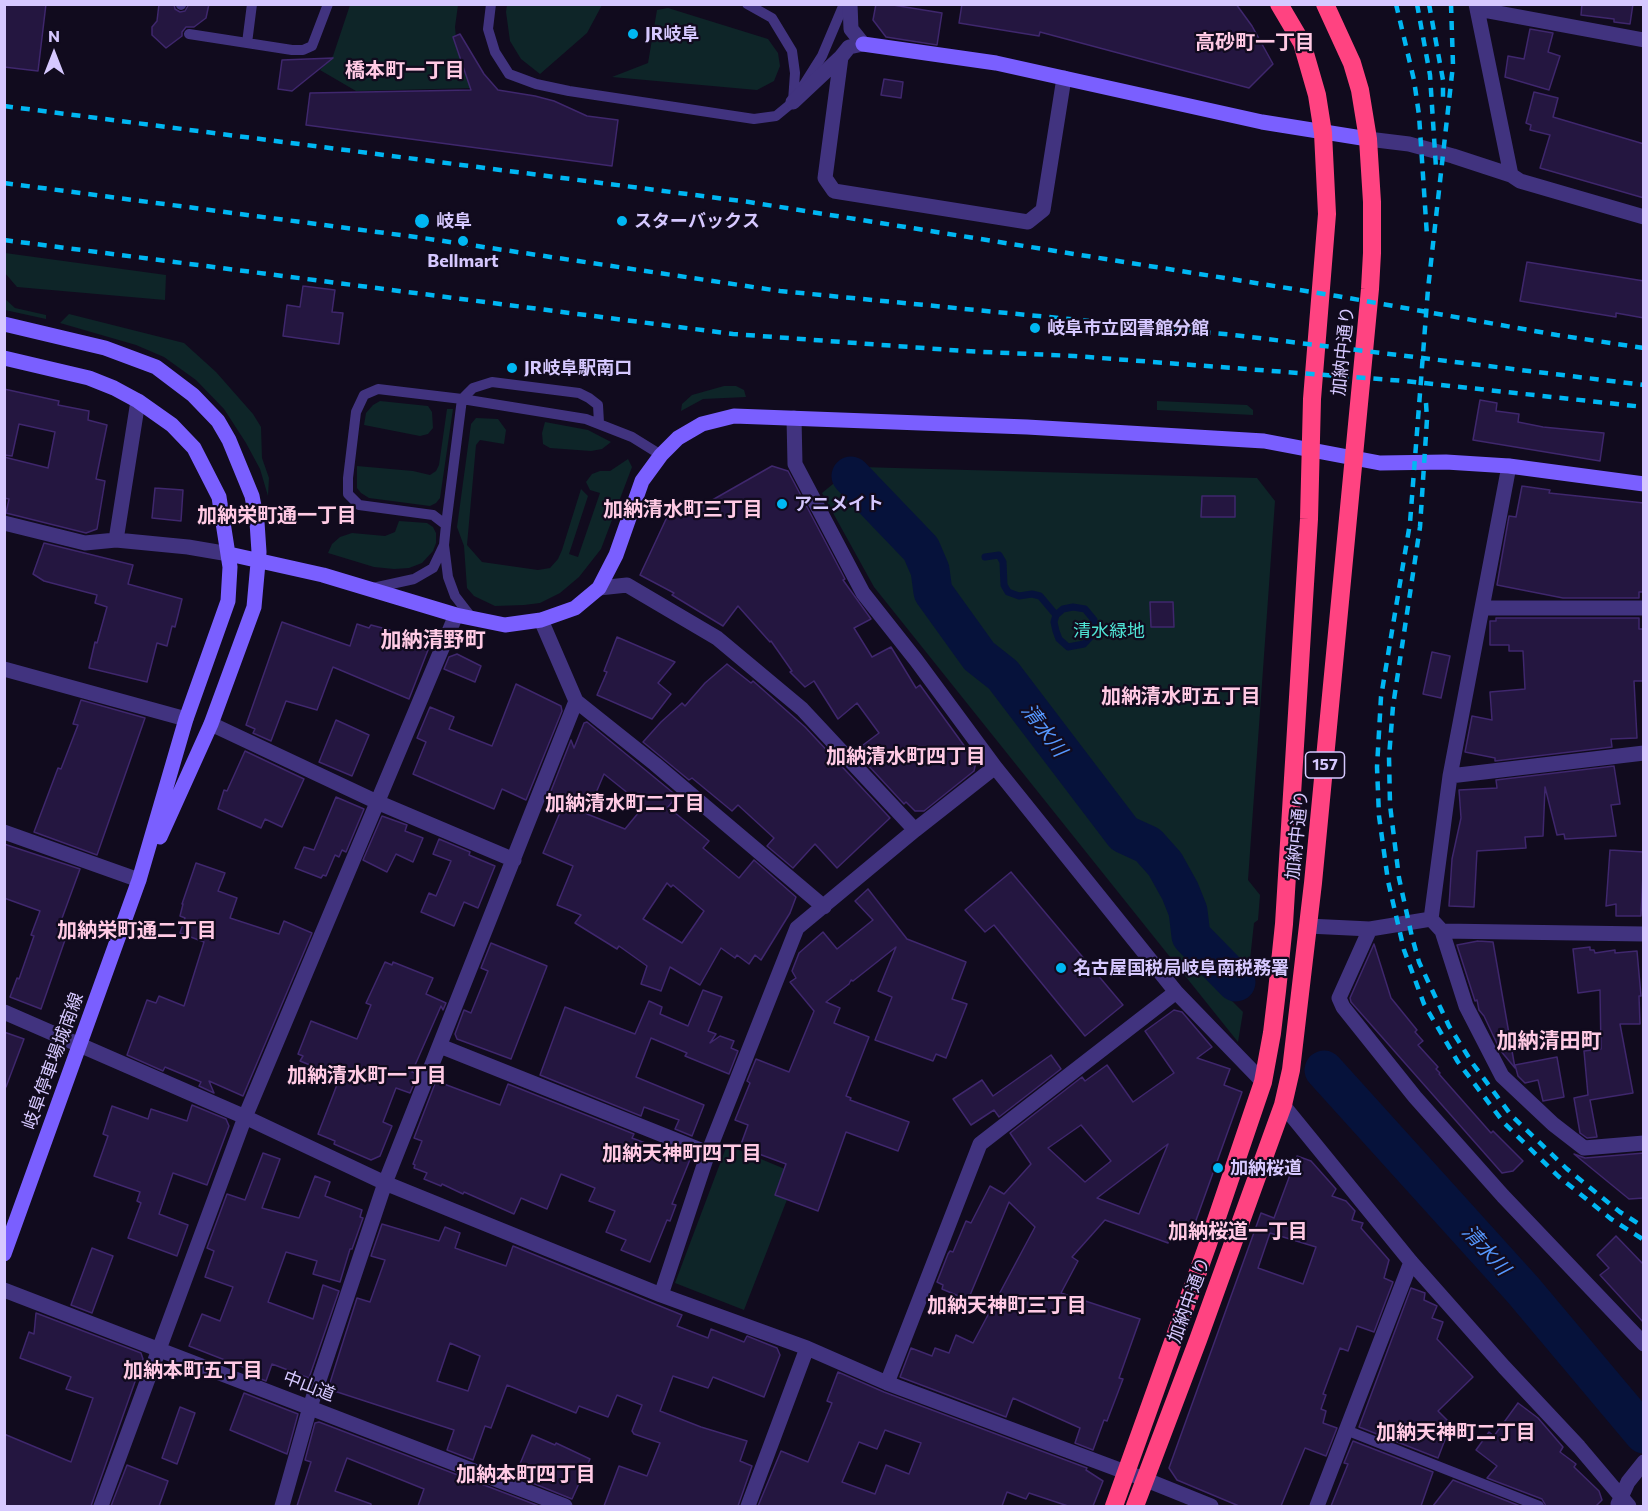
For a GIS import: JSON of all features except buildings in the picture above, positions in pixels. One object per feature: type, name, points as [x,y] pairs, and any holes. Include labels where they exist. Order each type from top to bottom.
[{"type":"highway","name":"加納中通り","points":[[1135,1506],[1136,1476],[1208,1244],[1263,1082],[1272,1033],[1284,924],[1309,519],[1310,451],[1327,214],[1323,133],[1317,95],[1302,43],[1279,4]]},
{"type":"highway","name":"加納中通り","points":[[1114,1506],[1136,1476],[1198,1340],[1283,1105],[1291,1070],[1313,884],[1372,253],[1368,139],[1360,90],[1352,63],[1325,4]]},
{"type":"street","points":[[850,4],[851,29],[863,45]]},
{"type":"street","points":[[1511,175],[1477,7],[1644,40]]},
{"type":"street","points":[[793,102],[849,47],[863,45],[996,63],[1262,122],[1323,133],[1409,144],[1511,175],[1521,181],[1644,217]]},
{"type":"street","points":[[841,57],[825,178],[834,191],[1028,222],[1043,210],[1064,78]]},
{"type":"street","name":"岐阜停車場城南線","points":[[4,324],[105,348],[156,367],[193,395],[218,421],[252,496],[257,522],[259,560],[254,607],[211,724],[140,880]]},
{"type":"street","name":"岐阜停車場城南線","points":[[4,358],[88,378],[114,387],[172,425],[194,448],[219,497],[230,567],[228,601],[186,719],[140,880],[4,1254]]},
{"type":"street","points":[[116,540],[138,401]]},
{"type":"street","points":[[4,523],[85,543],[116,540],[188,547],[259,560],[323,575],[456,615],[505,625],[541,620],[575,608],[599,588],[616,555],[642,481],[661,455],[678,438],[702,424],[734,416],[1027,427],[1264,441],[1380,463],[1446,462],[1509,466],[1644,484]]},
{"type":"street","points":[[794,418],[795,464],[863,593],[995,767],[1176,992],[1263,1082]]},
{"type":"street","points":[[1431,919],[1450,776],[1509,466]]},
{"type":"street","points":[[599,588],[627,585],[717,638],[802,709],[915,830]]},
{"type":"street","points":[[1483,608],[1644,608]]},
{"type":"street","points":[[101,1506],[245,1117],[456,615]]},
{"type":"street","points":[[541,620],[576,701],[655,764],[824,907]]},
{"type":"street","points":[[4,669],[186,719]]},
{"type":"street","points":[[282,1506],[310,1407],[385,1183],[576,701]]},
{"type":"street","points":[[211,724],[377,802],[514,860]]},
{"type":"street","points":[[1450,776],[1644,753]]},
{"type":"street","points":[[661,1295],[708,1152],[797,928],[995,767]]},
{"type":"street","points":[[4,832],[140,880]]},
{"type":"street","points":[[1308,926],[1370,929],[1431,919]]},
{"type":"street","points":[[1431,919],[1442,931],[1466,1006],[1502,1076],[1553,1124],[1584,1148],[1644,1143]]},
{"type":"street","points":[[1370,929],[1339,998],[1343,1007],[1415,1097],[1503,1196],[1644,1344]]},
{"type":"street","points":[[1442,931],[1644,934]]},
{"type":"street","points":[[887,1383],[980,1144],[1176,992]]},
{"type":"street","points":[[4,1012],[245,1117],[385,1183],[661,1295],[807,1348],[887,1383],[1211,1506]]},
{"type":"street","points":[[440,1046],[708,1152]]},
{"type":"street","points":[[1283,1105],[1411,1262],[1622,1503]]},
{"type":"street","points":[[1317,1506],[1411,1262]]},
{"type":"street","name":"中山道","points":[[4,1290],[565,1506]]},
{"type":"street","points":[[748,1506],[807,1348]]},
{"type":"street","points":[[1622,1503],[1628,1482],[1644,1462]]},
{"type":"lane","points":[[246,43],[252,4]]},
{"type":"lane","points":[[189,34],[303,50],[312,46],[328,4]]},
{"type":"lane","points":[[491,4],[488,29],[495,52],[509,74],[536,84],[569,91],[754,119],[776,116],[793,102],[822,56],[844,4]]},
{"type":"lane","points":[[747,4],[772,18],[792,51],[795,73],[793,102]]},
{"type":"lane","points":[[472,618],[455,596],[448,577],[444,545],[462,399],[473,387],[492,382],[579,393],[598,405],[599,423]]},
{"type":"lane","points":[[446,525],[433,515],[358,505],[348,494],[356,412],[364,395],[378,389],[462,399],[586,419],[632,437],[661,455]]},
{"type":"lane","points":[[369,589],[414,579],[433,568],[444,545]]},
{"type":"lane","points":[[1346,1430],[1539,1506]]},
{"type":"green space","points":[[507,4],[602,5],[587,33],[540,74],[521,59],[510,41]]},
{"type":"green space","points":[[350,5],[458,5],[455,27],[457,49],[474,88],[356,91],[320,70],[333,56]]},
{"type":"green space","points":[[668,8],[768,39],[778,53],[780,66],[774,81],[757,90],[612,77],[648,63],[657,10]]},
{"type":"green space","points":[[5,253],[166,275],[165,300],[17,287],[5,273]]},
{"type":"green space","points":[[4,298],[15,308],[46,315],[46,319],[5,310]]},
{"type":"green space","points":[[69,314],[184,343],[216,372],[253,414],[261,427],[262,458],[269,478],[268,496],[260,469],[246,443],[224,409],[196,380],[164,357],[136,345],[60,323]]},
{"type":"green space","points":[[724,386],[736,386],[744,390],[746,397],[703,399],[681,411],[682,404],[692,395]]},
{"type":"green space","points":[[380,401],[428,406],[432,412],[433,428],[428,434],[420,436],[364,425],[366,413]]},
{"type":"green space","points":[[1157,401],[1247,405],[1253,410],[1253,415],[1157,410]]},
{"type":"green space","points":[[447,409],[453,409],[440,498],[436,503],[430,506],[369,498],[361,493],[357,488],[357,466],[413,471],[430,475],[436,471],[439,465]]},
{"type":"green space","points":[[476,418],[498,419],[506,430],[504,444],[480,440],[476,445],[467,545],[482,562],[538,570],[550,568],[562,550],[581,489],[588,496],[569,554],[578,557],[600,493],[590,490],[586,482],[592,474],[610,471],[628,459],[632,467],[601,549],[579,577],[560,593],[540,603],[495,606],[474,596],[467,588],[464,546],[457,527],[471,424]]},
{"type":"green space","points":[[545,422],[588,430],[611,442],[602,449],[591,451],[550,448],[543,444],[542,433]]},
{"type":"green space","name":"清水緑地","points":[[860,467],[1257,478],[1275,501],[1248,880],[1260,895],[1258,920],[1254,923],[1249,969],[1224,993],[1243,1012],[1238,1042],[874,587],[822,493]]},
{"type":"green space","points":[[399,521],[427,523],[433,527],[436,533],[436,543],[433,551],[422,563],[409,568],[374,567],[328,553],[332,544],[340,537],[352,533],[385,536],[395,532]]},
{"type":"green space","points":[[727,1145],[797,1174],[744,1310],[675,1283]]},
{"type":"waterway","name":"清水川","points":[[851,476],[921,549],[930,570],[933,592],[979,656],[1003,675],[1124,834],[1148,845],[1165,864],[1188,911],[1191,936],[1236,982]]},
{"type":"waterway","points":[[985,557],[999,555],[1003,562],[1004,585],[1008,592],[1019,596],[1032,594],[1040,596],[1056,615],[1063,609],[1073,607],[1085,609],[1094,620],[1094,633],[1084,644],[1068,647],[1059,639],[1054,622],[1056,615]]},
{"type":"waterway","name":"清水川","points":[[1324,1070],[1523,1290],[1644,1434]]},
{"type":"railway","points":[[1396,4],[1414,80],[1419,115],[1427,236]]},
{"type":"railway","points":[[1417,4],[1430,75],[1436,168]]},
{"type":"railway","points":[[1429,4],[1443,80],[1443,97]]},
{"type":"railway","points":[[1451,4],[1453,65],[1428,289],[1410,523],[1381,697],[1377,767],[1379,816],[1388,881],[1404,950],[1424,1004],[1458,1062],[1504,1123],[1558,1176],[1611,1219],[1644,1240]]},
{"type":"railway","points":[[4,106],[749,202],[1337,296],[1644,348]]},
{"type":"railway","points":[[4,183],[423,238],[780,291],[1234,335],[1644,385]]},
{"type":"railway","points":[[4,240],[733,334],[964,351],[1074,356],[1405,381],[1644,407]]},
{"type":"railway","points":[[1426,403],[1420,527],[1393,706],[1389,757],[1390,805],[1399,878],[1412,937],[1419,962],[1449,1026],[1473,1064],[1511,1115],[1567,1169],[1620,1212],[1644,1227]]},
{"type":"place","name":"JR岐阜","points":[[633,34]]},
{"type":"place","name":"岐阜","points":[[422,221]]},
{"type":"place","name":"スターバックス","points":[[622,221]]},
{"type":"place","name":"Bellmart","points":[[463,241]]},
{"type":"place","name":"岐阜市立図書館分館","points":[[1035,328]]},
{"type":"place","name":"JR岐阜駅南口","points":[[512,368]]},
{"type":"place","name":"アニメイト","points":[[782,504]]},
{"type":"place","name":"名古屋国税局岐阜南税務署","points":[[1061,968]]},
{"type":"place","name":"加納桜道","points":[[1218,1168]]},
{"type":"district","name":"高砂町一丁目","points":[[1255,42]]},
{"type":"district","name":"橋本町一丁目","points":[[405,70]]},
{"type":"district","name":"加納清水町三丁目","points":[[683,509]]},
{"type":"district","name":"加納栄町通一丁目","points":[[277,515]]},
{"type":"district","name":"加納清野町","points":[[433,640]]},
{"type":"district","name":"加納清水町五丁目","points":[[1181,696]]},
{"type":"district","name":"加納清水町四丁目","points":[[906,756]]},
{"type":"district","name":"加納清水町二丁目","points":[[625,803]]},
{"type":"district","name":"加納栄町通二丁目","points":[[137,930]]},
{"type":"district","name":"加納清田町","points":[[1549,1041]]},
{"type":"district","name":"加納清水町一丁目","points":[[367,1075]]},
{"type":"district","name":"加納天神町四丁目","points":[[682,1153]]},
{"type":"district","name":"加納桜道一丁目","points":[[1238,1231]]},
{"type":"district","name":"加納天神町三丁目","points":[[1007,1305]]},
{"type":"district","name":"加納本町五丁目","points":[[193,1370]]},
{"type":"district","name":"加納天神町二丁目","points":[[1456,1432]]},
{"type":"district","name":"加納本町四丁目","points":[[526,1474]]}]
